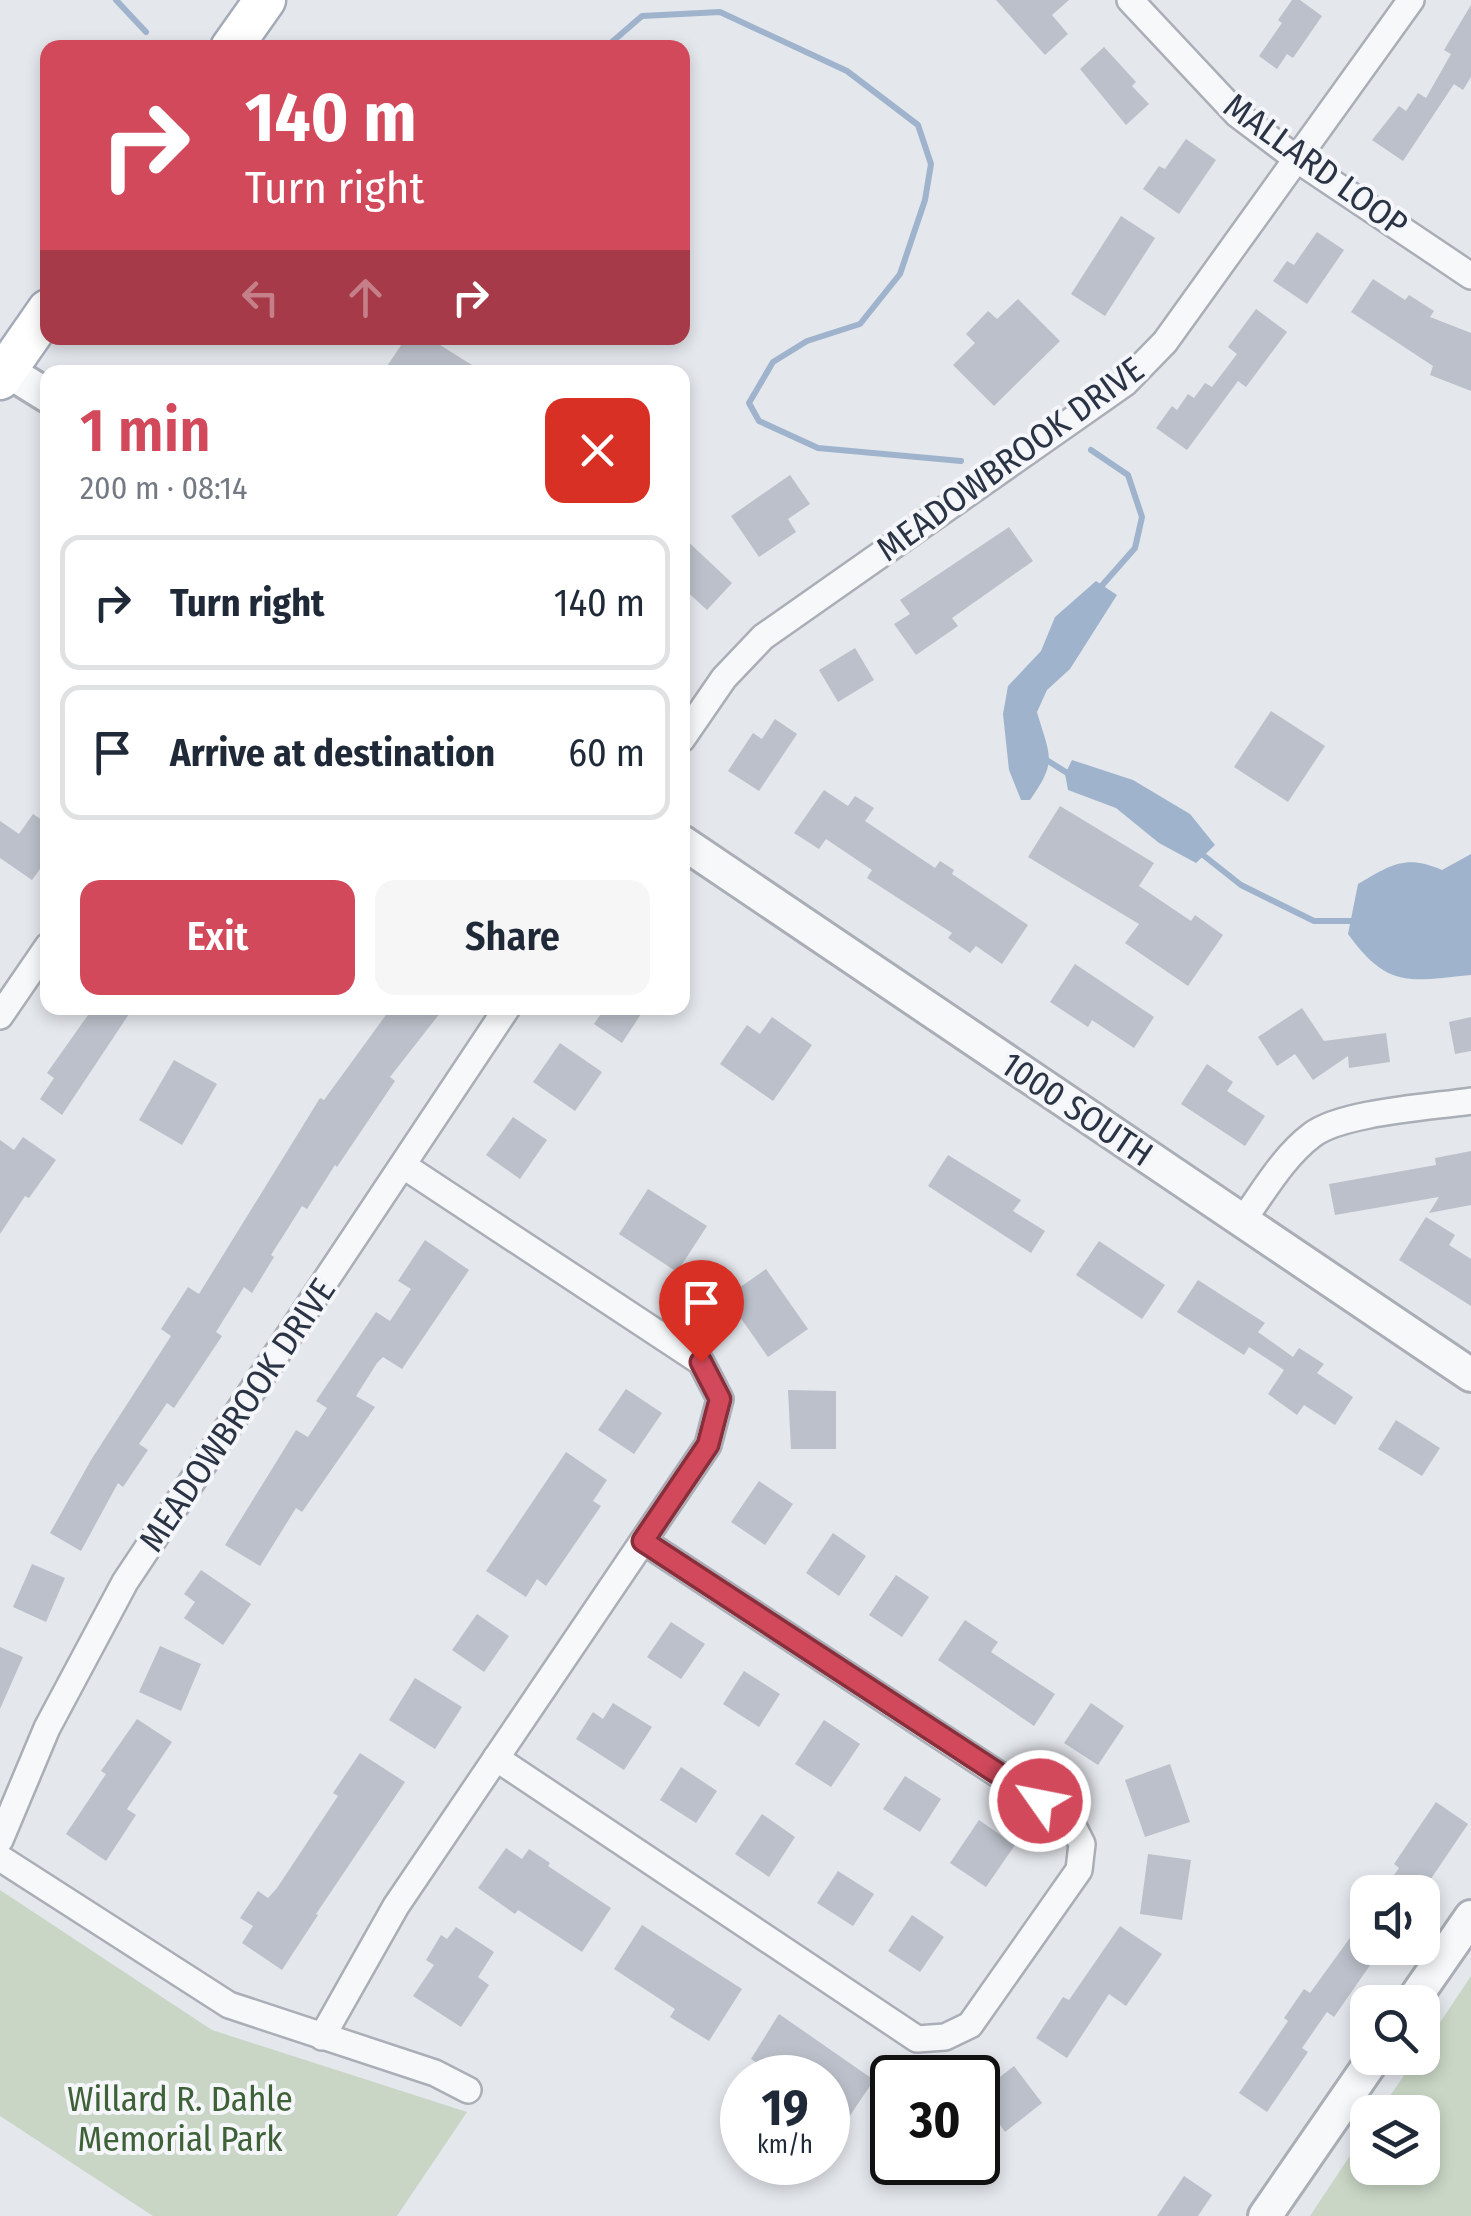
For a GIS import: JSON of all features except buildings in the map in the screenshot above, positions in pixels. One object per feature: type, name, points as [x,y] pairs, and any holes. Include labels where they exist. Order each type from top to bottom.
[{"type":"main road","points":[[236,40],[264,0]]},
{"type":"main road","points":[[3,374],[40,321]]},
{"type":"street","name":"MALLARD LOOP","points":[[1130,0],[1237,114],[1298,160],[1471,276]]},
{"type":"street","name":"MEADOWBROOK DRIVE","points":[[690,728],[724,678],[763,637],[1125,383],[1166,342],[1411,0]]},
{"type":"street","points":[[3,374],[40,392]]},
{"type":"street","name":"1000 SOUTH","points":[[690,847],[1471,1376]]},
{"type":"street","points":[[0,1016],[40,958]]},
{"type":"street","name":"MEADOWBROOK DRIVE","points":[[0,1840],[47,1728],[125,1582],[502,1015]]},
{"type":"street","points":[[1243,1220],[1292,1153],[1315,1132],[1348,1120],[1471,1101]]},
{"type":"street","points":[[322,2037],[396,1906],[708,1445],[720,1399],[701,1362],[404,1166]]},
{"type":"street","points":[[496,1758],[917,2038],[944,2037],[970,2025],[1079,1870],[1082,1844],[1072,1822],[643,1541]]},
{"type":"street","points":[[0,1858],[229,2005],[434,2073],[468,2090]]},
{"type":"street","points":[[1424,1985],[1471,1917]]},
{"type":"street","points":[[1264,2216],[1362,2075]]},
{"type":"green space","name":"Willard R. Dahle Memorial Park","points":[[0,1890],[212,2030],[467,2112],[397,2216],[153,2216],[0,2116]]},
{"type":"green space","points":[[1471,1976],[1471,2216],[1310,2216],[1350,2156],[1350,2185],[1440,2185],[1440,2095],[1391,2095],[1404,2075],[1440,2075],[1440,2022]]},
{"type":"water","points":[[1096,581],[1117,595],[1070,669],[1047,690],[1037,712],[1048,749],[1048,766],[1030,800],[1021,800],[1009,770],[1003,714],[1008,686],[1041,651],[1055,617]]},
{"type":"water","points":[[1072,760],[1133,780],[1190,814],[1215,845],[1196,863],[1159,843],[1116,808],[1068,790],[1065,774]]},
{"type":"water","points":[[1471,854],[1471,975],[1415,979],[1388,973],[1362,952],[1348,934],[1358,884],[1398,864],[1418,863],[1442,870]]},
{"type":"waterway","points":[[116,0],[146,32]]},
{"type":"waterway","points":[[614,40],[642,16],[720,12],[847,71],[918,125],[931,164],[925,200],[900,274],[860,324],[807,341],[773,362],[749,403],[759,421],[818,448],[961,461]]},
{"type":"waterway","points":[[1091,450],[1128,475],[1142,517],[1135,548],[1098,590]]},
{"type":"waterway","points":[[1045,759],[1072,776]]},
{"type":"waterway","points":[[1198,851],[1241,885],[1314,921],[1355,921]]},
{"type":"route","points":[[701,1362],[720,1399],[708,1445],[643,1541],[1040,1801]]}]
